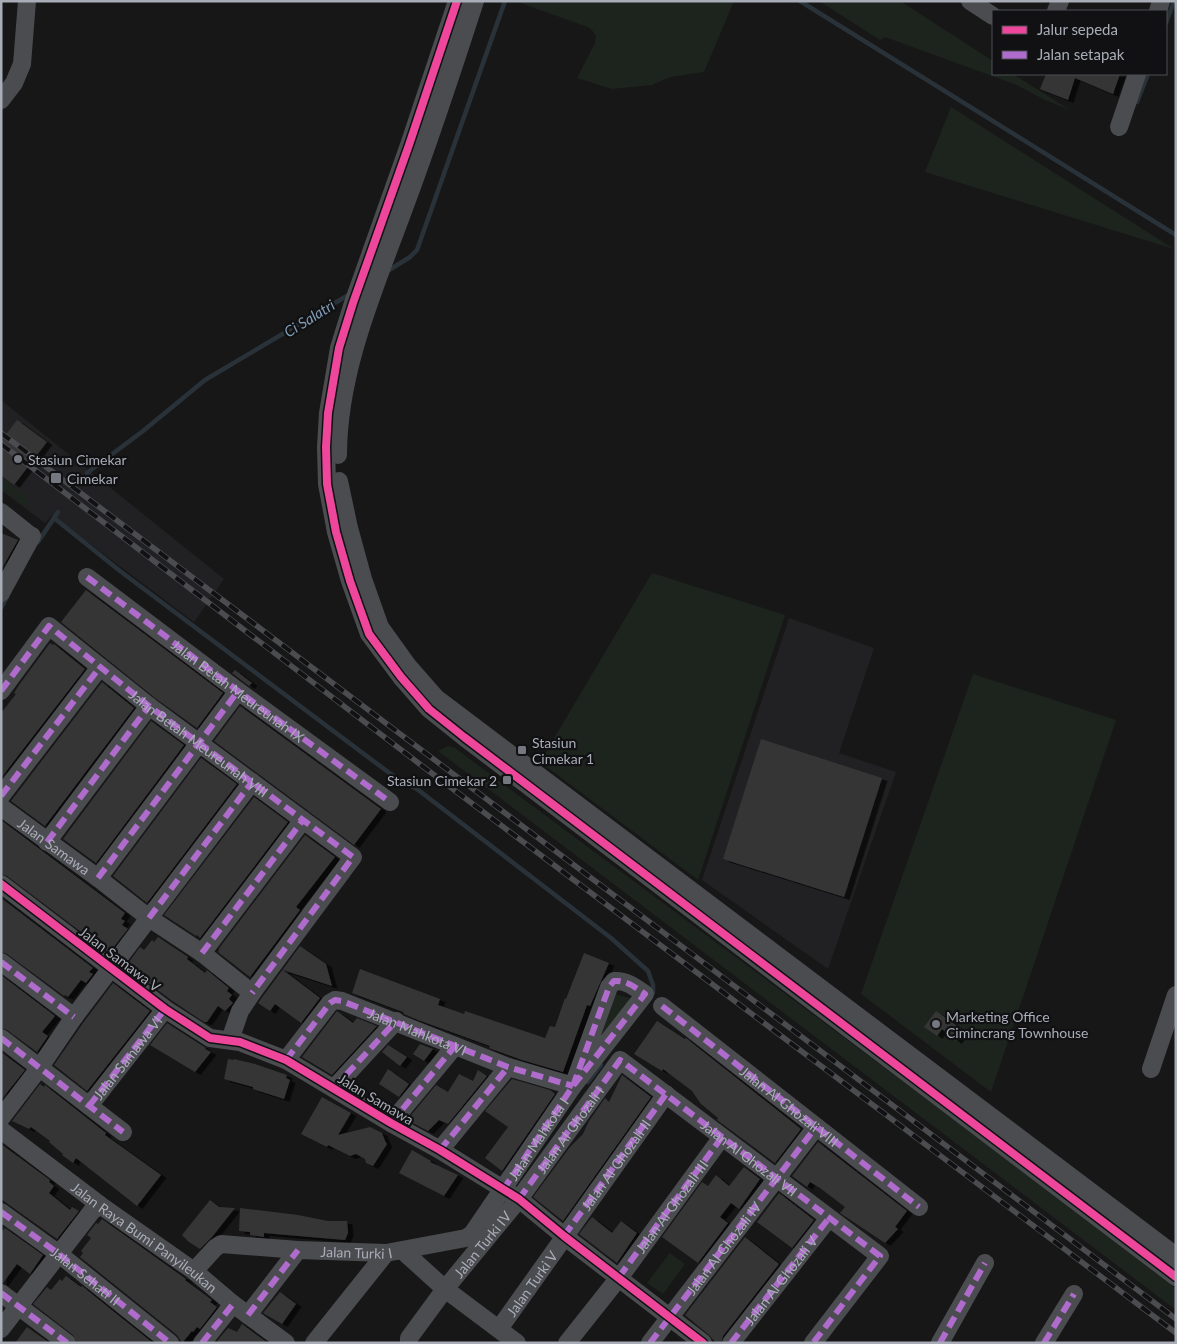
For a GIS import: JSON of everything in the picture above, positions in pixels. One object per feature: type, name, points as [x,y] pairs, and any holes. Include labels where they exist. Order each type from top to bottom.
[{"type":"street","points":[[1,100],[14,83],[22,64],[27,1]]},
{"type":"street","points":[[378,264],[409,145],[457,1]]},
{"type":"street","points":[[475,1],[426,150],[378,264],[368,284],[353,303],[339,348],[328,413],[327,484],[336,532],[350,581],[369,634],[401,677],[429,709],[464,737],[659,874],[1176,1256]]},
{"type":"street","points":[[970,1],[992,15]]},
{"type":"street","points":[[1119,127],[1137,75]]},
{"type":"street","points":[[368,284],[340,417],[339,485],[363,579],[380,627],[408,666],[436,698],[1176,1277]]},
{"type":"street","points":[[1,512],[32,536],[1,593]]},
{"type":"street","name":"Jalan Betah Meureunah IX","points":[[87,577],[238,692],[390,802]]},
{"type":"street","name":"Jalan Betah Meureunah VIII","points":[[1,690],[49,626],[149,706],[353,856],[252,993]]},
{"type":"street","points":[[1,796],[100,667]]},
{"type":"street","points":[[98,878],[238,692]]},
{"type":"street","points":[[48,842],[149,706]]},
{"type":"street","points":[[1,1118],[40,1067],[74,1017],[252,782]]},
{"type":"street","name":"Jalan Samawa","points":[[1,807],[149,918],[202,954],[252,993]]},
{"type":"street","points":[[202,954],[304,820]]},
{"type":"street","name":"Jalan Samawa V","points":[[1,884],[165,1009],[210,1038],[230,1040]]},
{"type":"street","points":[[1,962],[74,1017]]},
{"type":"street","points":[[619,980],[629,983],[645,994],[573,1086],[608,987],[614,981],[619,980]]},
{"type":"street","points":[[230,1040],[240,1011],[252,993]]},
{"type":"street","points":[[1151,1068],[1176,995]]},
{"type":"street","name":"Jalan Mahkota VI","points":[[286,1060],[330,1003],[335,1000],[342,1001],[508,1067],[573,1086]]},
{"type":"street","name":"Jalan Al Ghozali VIII","points":[[662,1006],[919,1207]]},
{"type":"street","name":"Jalan Samawa VI","points":[[1,1038],[92,1108],[165,1009]]},
{"type":"street","points":[[334,1088],[396,1022]]},
{"type":"street","name":"Jalan Samawa","points":[[230,1040],[286,1060],[511,1194],[703,1343]]},
{"type":"street","points":[[391,1123],[455,1046]]},
{"type":"street","name":"Jalan Al Ghozali VII","points":[[620,1060],[880,1256],[813,1343]]},
{"type":"street","name":"Jalan Al Ghozali I","points":[[511,1194],[620,1060]]},
{"type":"street","points":[[440,1150],[508,1067]]},
{"type":"street","name":"Jalan Mahkota I","points":[[511,1194],[573,1086]]},
{"type":"street","name":"Jalan Al Ghozali II","points":[[564,1236],[593,1199],[666,1094]]},
{"type":"street","points":[[92,1108],[123,1132]]},
{"type":"street","name":"Jalan Al Ghozali IV","points":[[650,1343],[816,1127]]},
{"type":"street","name":"Jalan Raya Bumi Panyileukan","points":[[1,1130],[100,1205],[194,1271],[233,1304],[286,1343]]},
{"type":"street","name":"Jalan Al Ghozali III","points":[[567,1343],[619,1277],[722,1137]]},
{"type":"street","name":"Jalan Turki I","points":[[194,1271],[221,1244],[298,1250],[394,1252],[466,1238],[511,1194]]},
{"type":"street","name":"Jalan Turki IV","points":[[408,1343],[409,1338],[511,1194]]},
{"type":"street","points":[[1,1329],[92,1211],[100,1205]]},
{"type":"street","name":"Jalan Sehati II","points":[[1,1212],[59,1254],[170,1343]]},
{"type":"street","name":"Jalan Al Ghozali V","points":[[731,1343],[829,1218]]},
{"type":"street","name":"Jalan Turki V","points":[[499,1329],[564,1236]]},
{"type":"street","points":[[248,1315],[298,1250]]},
{"type":"street","points":[[314,1343],[394,1252],[517,1343]]},
{"type":"street","points":[[940,1343],[985,1263]]},
{"type":"street","points":[[1,1293],[67,1343]]},
{"type":"street","points":[[1044,1343],[1074,1294]]},
{"type":"street","points":[[202,1343],[233,1304]]},
{"type":"shaded area","points":[[522,1],[734,1],[704,72],[670,77],[652,85],[612,89],[577,78],[595,43],[596,35],[590,28],[521,3]]},
{"type":"shaded area","points":[[819,1],[900,1],[992,60],[992,75],[1015,75],[1070,110],[1043,99],[1017,85],[885,37],[880,40]]},
{"type":"shaded area","points":[[951,107],[1174,249],[925,172]]},
{"type":"shaded area","points":[[1,400],[224,579],[194,622],[52,515],[45,523],[1,490]]},
{"type":"shaded area","points":[[1,477],[30,500],[25,507],[1,488]]},
{"type":"shaded area","points":[[652,573],[785,615],[698,880],[540,762]]},
{"type":"shaded area","points":[[789,618],[874,648],[839,753],[896,772],[828,969],[702,880]]},
{"type":"shaded area","points":[[973,674],[1116,720],[991,1092],[861,994]]},
{"type":"shaded area","points":[[448,746],[455,748],[999,1153],[1176,1289],[1176,1310],[438,751]]},
{"type":"shaded area","points":[[611,993],[640,1001],[584,1070]]},
{"type":"shaded area","points":[[670,1253],[685,1264],[663,1294],[647,1283]]},
{"type":"building","points":[[1046,75],[1120,75],[1113,94],[1075,78],[1068,100],[1040,89]]},
{"type":"building","name":"Stasiun Cimekar","points":[[17,420],[47,442],[14,485],[1,475],[1,441]]},
{"type":"building","points":[[1,533],[18,540],[1,570]]},
{"type":"building","points":[[86,590],[223,693],[197,728],[155,698],[61,622]]},
{"type":"building","points":[[50,643],[54,644],[85,669],[1,778],[1,713]]},
{"type":"building","points":[[235,670],[252,683],[249,686],[232,673]]},
{"type":"building","points":[[102,682],[134,708],[45,826],[11,801]]},
{"type":"building","points":[[240,706],[381,809],[354,845],[214,741]]},
{"type":"building","points":[[151,721],[184,745],[96,863],[63,839]]},
{"type":"building","points":[[761,739],[882,778],[844,897],[723,859]]},
{"type":"building","points":[[201,758],[237,784],[147,903],[113,876]]},
{"type":"building","points":[[254,797],[288,822],[200,938],[164,915]]},
{"type":"building","points":[[1,820],[125,913],[121,919],[125,921],[122,925],[128,929],[109,953],[7,876],[1,874]]},
{"type":"building","points":[[305,835],[335,857],[296,907],[300,910],[250,977],[218,952]]},
{"type":"building","points":[[1,898],[93,968],[89,972],[93,974],[86,983],[81,980],[68,997],[64,996],[7,954],[1,952]]},
{"type":"building","points":[[158,937],[188,957],[187,959],[205,973],[207,970],[229,988],[227,991],[232,995],[229,999],[233,1003],[225,1011],[218,1006],[207,1022],[204,1022],[126,966],[140,947],[144,950],[152,940],[154,942]]},
{"type":"building","points":[[300,946],[326,964],[332,986],[283,970],[320,998],[301,1023],[275,1004],[270,1011],[258,1003]]},
{"type":"building","points":[[584,953],[609,963],[590,1006],[587,1005],[563,1072],[489,1048],[490,1046],[418,1020],[403,1012],[352,993],[360,969],[440,999],[438,1005],[464,1014],[465,1011],[545,1038],[550,1026],[555,1027]]},
{"type":"building","points":[[1,975],[55,1016],[42,1032],[48,1036],[37,1052],[7,1030],[1,1028]]},
{"type":"building","points":[[113,983],[150,1011],[87,1091],[54,1065]]},
{"type":"building","points":[[337,1011],[353,1023],[357,1018],[377,1026],[332,1075],[302,1057]]},
{"type":"building","points":[[936,1011],[964,1031],[956,1041],[942,1029],[937,1036],[924,1027]]},
{"type":"building","points":[[657,1021],[686,1038],[801,1129],[775,1163],[717,1120],[718,1118],[701,1104],[692,1091],[663,1069],[662,1071],[634,1054]]},
{"type":"building","points":[[167,1023],[211,1052],[195,1072],[150,1045]]},
{"type":"building","points":[[420,1044],[433,1049],[424,1061],[413,1054]]},
{"type":"building","points":[[388,1045],[407,1057],[400,1066],[382,1052]]},
{"type":"building","points":[[1,1052],[25,1070],[1,1100]]},
{"type":"building","points":[[228,1059],[255,1064],[287,1075],[286,1078],[290,1080],[284,1099],[253,1089],[253,1087],[224,1079]]},
{"type":"building","points":[[388,1069],[409,1084],[399,1097],[379,1084]]},
{"type":"building","points":[[478,1070],[487,1076],[448,1124],[439,1120],[428,1131],[407,1120],[436,1085],[448,1092],[459,1074],[473,1081]]},
{"type":"building","points":[[622,1075],[651,1097],[563,1221],[533,1197],[570,1147],[583,1134],[589,1121],[605,1098],[609,1102]]},
{"type":"building","points":[[512,1079],[550,1090],[555,1094],[502,1171],[485,1158],[508,1127],[485,1111]]},
{"type":"building","points":[[40,1084],[44,1087],[45,1085],[106,1133],[105,1135],[161,1175],[137,1206],[76,1158],[73,1163],[62,1155],[50,1141],[31,1127],[29,1129],[12,1121]]},
{"type":"building","points":[[322,1097],[351,1113],[338,1135],[370,1127],[382,1133],[387,1144],[373,1166],[366,1163],[365,1159],[356,1154],[350,1156],[301,1134]]},
{"type":"building","points":[[818,1142],[907,1211],[895,1227],[898,1229],[885,1243],[840,1213],[845,1207],[820,1188],[810,1182],[807,1187],[792,1176]]},
{"type":"building","points":[[1,1144],[50,1180],[49,1182],[54,1186],[49,1193],[70,1210],[72,1207],[79,1211],[57,1239],[1,1199]]},
{"type":"building","points":[[412,1150],[430,1162],[458,1175],[444,1196],[399,1173]]},
{"type":"building","points":[[744,1167],[760,1179],[739,1209],[731,1203],[720,1217],[728,1223],[698,1263],[662,1237],[702,1182],[708,1186],[716,1175],[729,1186]]},
{"type":"building","points":[[779,1193],[814,1220],[792,1248],[757,1222]]},
{"type":"building","points":[[210,1200],[219,1207],[235,1208],[200,1249],[182,1235]]},
{"type":"building","points":[[240,1208],[298,1215],[328,1221],[347,1221],[348,1233],[345,1240],[264,1233],[264,1237],[250,1235],[250,1232],[239,1231]]},
{"type":"building","points":[[592,1217],[612,1233],[621,1221],[637,1233],[617,1263],[579,1234]]},
{"type":"building","points":[[102,1219],[186,1279],[212,1300],[210,1302],[217,1307],[200,1329],[197,1327],[182,1343],[177,1335],[80,1257],[83,1253],[81,1251],[91,1238],[87,1235],[96,1223],[98,1224]]},
{"type":"building","points":[[5,1228],[43,1255],[30,1274],[17,1264],[3,1283],[1,1283],[1,1232]]},
{"type":"building","points":[[745,1237],[779,1264],[723,1336],[721,1343],[716,1343],[685,1315]]},
{"type":"building","points":[[66,1276],[82,1286],[153,1343],[77,1343],[73,1335],[33,1304],[47,1287],[51,1290],[60,1279],[62,1281]]},
{"type":"building","points":[[280,1292],[296,1304],[282,1324],[263,1313]]},
{"type":"building","points":[[242,1324],[268,1343],[220,1343],[217,1341],[228,1328],[237,1332]]},
{"type":"building","points":[[27,1327],[47,1341],[49,1343],[15,1343]]},
{"type":"waterway","name":"Ci Salatri","points":[[386,272],[410,257],[417,250],[505,1]]},
{"type":"waterway","points":[[800,1],[1176,235]]},
{"type":"waterway","points":[[1167,20],[1174,1]]},
{"type":"waterway","points":[[1137,102],[1148,75]]},
{"type":"waterway","name":"Ci Salatri","points":[[87,473],[143,431],[205,380],[350,294]]},
{"type":"waterway","points":[[38,542],[58,512]]},
{"type":"waterway","points":[[54,518],[120,571],[399,780],[417,789],[611,938],[648,971],[653,985],[653,993]]},
{"type":"waterway","points":[[1,608],[7,597]]},
{"type":"waterway","points":[[588,1082],[601,1065]]},
{"type":"railway","points":[[1,433],[1176,1319]]},
{"type":"railway","points":[[1,444],[417,762],[1176,1333]]},
{"type":"marked path","points":[[87,577],[238,691],[390,802]]},
{"type":"marked path","points":[[1,691],[49,626],[149,706],[353,857],[252,993]]},
{"type":"marked path","points":[[1,796],[100,667]]},
{"type":"marked path","points":[[98,878],[238,691]]},
{"type":"marked path","points":[[47,842],[149,706]]},
{"type":"marked path","points":[[149,918],[252,782]]},
{"type":"marked path","points":[[202,953],[303,820]]},
{"type":"marked path","points":[[1,962],[74,1017]]},
{"type":"marked path","points":[[503,1190],[573,1086],[645,994],[630,984],[614,981],[609,987],[573,1086]]},
{"type":"marked path","points":[[286,1060],[330,1003],[335,1000],[342,1001],[508,1067],[573,1086]]},
{"type":"marked path","points":[[662,1006],[919,1207]]},
{"type":"marked path","points":[[89,1106],[165,1009]]},
{"type":"marked path","points":[[334,1088],[396,1021]]},
{"type":"marked path","points":[[1,1038],[123,1132]]},
{"type":"marked path","points":[[391,1123],[455,1046]]},
{"type":"marked path","points":[[519,1199],[620,1060],[880,1256],[813,1343]]},
{"type":"marked path","points":[[440,1150],[508,1067]]},
{"type":"marked path","points":[[564,1236],[666,1094]]},
{"type":"marked path","points":[[650,1343],[816,1127]]},
{"type":"marked path","points":[[619,1277],[722,1137]]},
{"type":"marked path","points":[[1,1212],[59,1254],[170,1343]]},
{"type":"marked path","points":[[731,1343],[829,1218]]},
{"type":"marked path","points":[[248,1315],[298,1250]]},
{"type":"marked path","points":[[940,1343],[985,1263]]},
{"type":"marked path","points":[[1,1293],[67,1343]]},
{"type":"marked path","points":[[1044,1343],[1074,1294]]},
{"type":"marked path","points":[[202,1343],[233,1304]]},
{"type":"cycle path","points":[[457,1],[409,145],[353,303],[339,348],[328,413],[326,447],[327,484],[336,532],[350,581],[369,634],[401,677],[429,709],[464,737],[1176,1277]]},
{"type":"cycle path","points":[[1,884],[165,1009],[210,1038],[240,1042],[286,1060],[440,1150],[519,1199],[703,1343]]},
{"type":"place","name":"Stasiun Cimekar","points":[[18,459]]},
{"type":"place","name":"Cimekar","points":[[56,478]]},
{"type":"place","name":"Stasiun Cimekar 1","points":[[522,750]]},
{"type":"place","name":"Stasiun Cimekar 2","points":[[507,780]]},
{"type":"place","name":"Marketing Office Cimincrang Townhouse","points":[[936,1024]]}]
